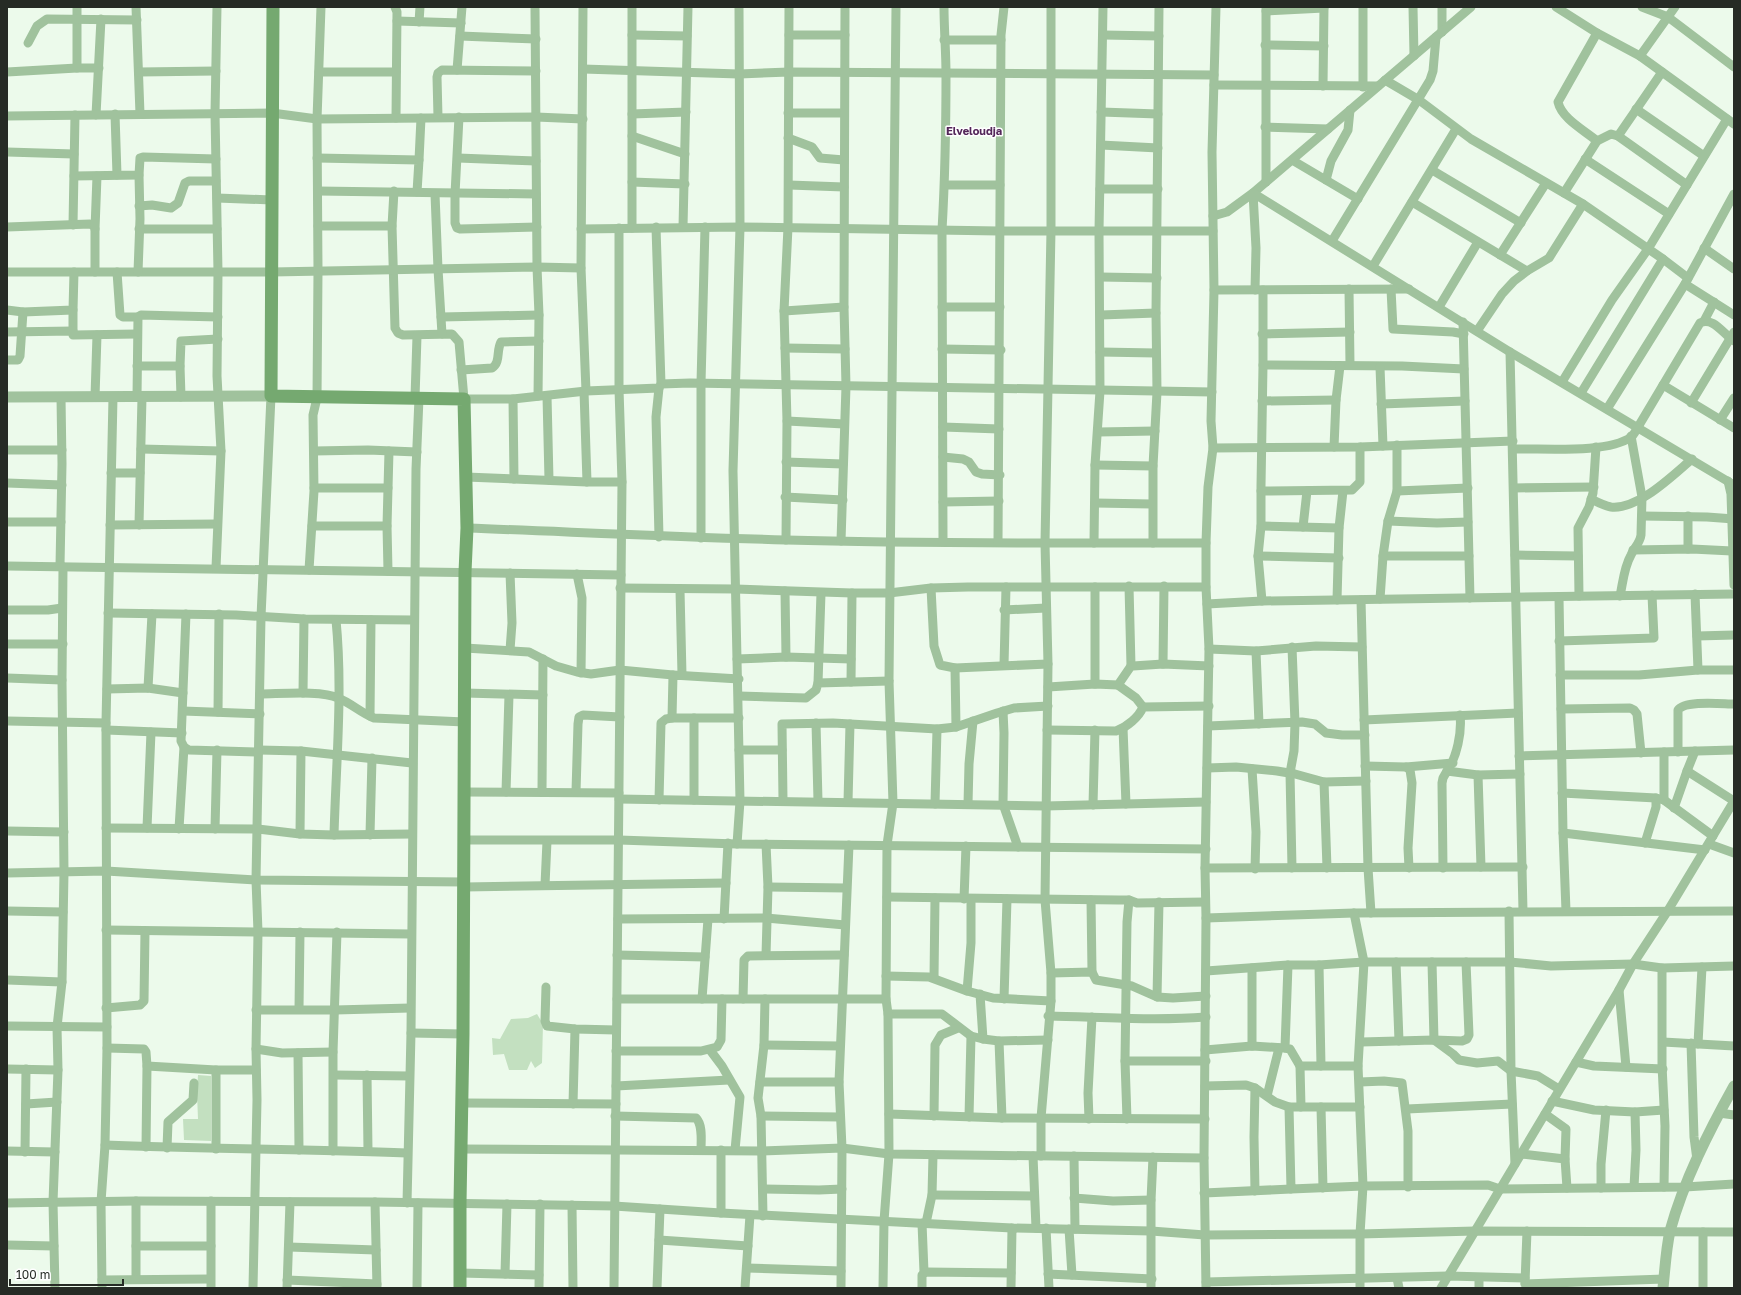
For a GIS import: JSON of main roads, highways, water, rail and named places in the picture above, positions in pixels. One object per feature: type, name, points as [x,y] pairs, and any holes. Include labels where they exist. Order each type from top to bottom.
[{"type":"main road","points":[[273,7],[271,396],[317,398],[464,399],[467,528],[465,572],[463,1034],[460,1288]]},
{"type":"district","name":"Elveloudja","points":[[974,130]]}]
